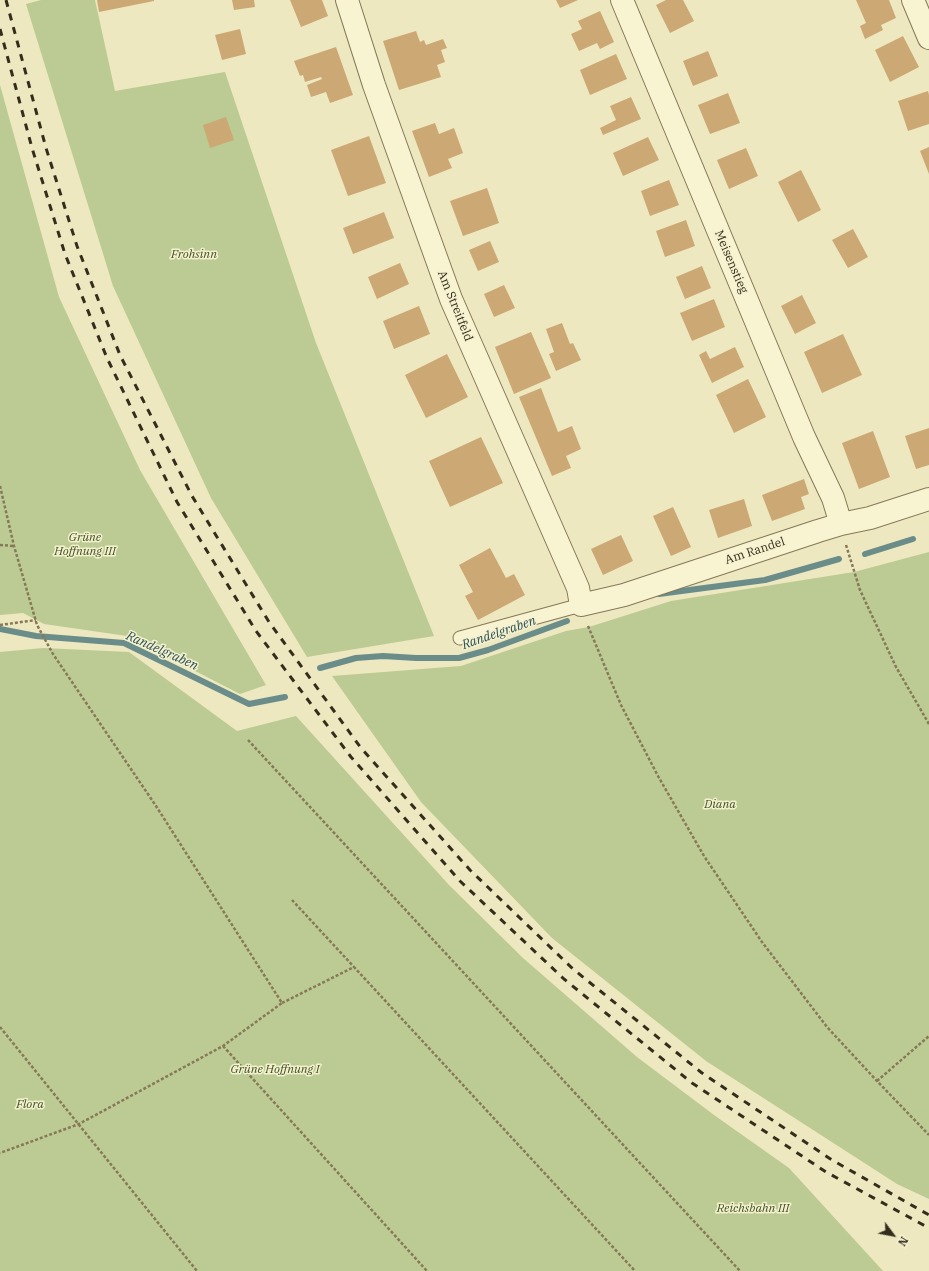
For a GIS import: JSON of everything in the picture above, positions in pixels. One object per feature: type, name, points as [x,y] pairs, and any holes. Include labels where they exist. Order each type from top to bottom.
[{"type":"street","name":"Am Streitfeld","points":[[346,0],[374,85],[451,299],[578,588],[581,605]]},
{"type":"street","name":"Meisenstieg","points":[[622,0],[804,437],[833,498],[841,524]]},
{"type":"street","points":[[913,0],[929,38]]},
{"type":"street","name":"Am Randel","points":[[581,605],[624,595],[841,524],[870,518],[929,499]]},
{"type":"lane","points":[[460,638],[581,605]]},
{"type":"path","points":[[0,486],[14,546],[37,625],[53,654],[156,806],[282,1003]]},
{"type":"path","points":[[841,524],[860,590],[896,667],[929,724]]},
{"type":"path","points":[[0,545],[14,546]]},
{"type":"path","points":[[0,625],[36,620]]},
{"type":"path","points":[[594,640],[621,705],[658,776],[704,856],[762,942],[827,1027],[929,1135]]},
{"type":"path","points":[[248,740],[740,1271]]},
{"type":"path","points":[[292,900],[635,1271]]},
{"type":"path","points":[[0,1153],[79,1124],[223,1046],[282,1003],[354,967]]},
{"type":"path","points":[[0,1027],[197,1271]]},
{"type":"path","points":[[877,1081],[929,1036]]},
{"type":"path","points":[[223,1046],[427,1271]]},
{"type":"green space","name":"Frohsinn","points":[[41,0],[95,0],[115,91],[225,72],[316,343],[434,636],[307,657],[211,498],[113,286],[26,4]]},
{"type":"green space","name":"Grüne Hoffnung III","points":[[0,85],[59,297],[140,470],[266,685],[240,694],[127,636],[44,624],[23,613],[0,615]]},
{"type":"green space","name":"Diana","points":[[929,552],[929,1199],[897,1184],[706,1061],[552,938],[421,802],[332,676],[461,666],[566,631],[589,627],[671,601],[854,572]]},
{"type":"green space","name":"Grüne Hoffnung I","points":[[43,648],[129,652],[237,731],[296,716],[449,885],[523,958],[637,1057],[714,1115],[789,1168],[883,1271],[0,1271],[0,652]]},
{"type":"building","points":[[97,0],[154,0],[154,1],[99,12]]},
{"type":"building","points":[[232,0],[254,0],[255,7],[234,10]]},
{"type":"building","points":[[290,0],[322,0],[328,16],[301,27]]},
{"type":"building","points":[[556,0],[578,0],[560,8]]},
{"type":"building","points":[[666,0],[683,0],[694,21],[670,33],[656,5]]},
{"type":"building","points":[[856,0],[889,0],[896,18],[881,25],[883,30],[865,39],[860,26],[866,23]]},
{"type":"building","points":[[600,11],[614,42],[600,49],[597,43],[579,51],[571,34],[582,29],[578,21]]},
{"type":"building","points":[[240,29],[246,54],[222,60],[215,35]]},
{"type":"building","points":[[416,31],[420,42],[424,40],[426,45],[443,39],[447,48],[441,50],[445,62],[437,65],[441,77],[399,90],[383,41]]},
{"type":"building","points":[[903,36],[919,67],[890,82],[875,50]]},
{"type":"building","points":[[336,47],[353,95],[330,103],[326,92],[311,97],[307,85],[322,79],[321,77],[305,82],[303,75],[300,76],[294,61]]},
{"type":"building","points":[[708,51],[718,76],[693,86],[683,61]]},
{"type":"building","points":[[616,54],[627,79],[590,95],[580,70]]},
{"type":"building","points":[[928,91],[929,124],[908,131],[898,101]]},
{"type":"building","points":[[728,93],[740,123],[710,134],[698,105]]},
{"type":"building","points":[[631,97],[641,119],[603,135],[600,128],[616,120],[610,106]]},
{"type":"building","points":[[226,117],[234,140],[210,148],[203,125]]},
{"type":"building","points":[[435,123],[439,134],[454,128],[463,153],[448,159],[452,168],[429,177],[412,131]]},
{"type":"building","points":[[369,136],[386,183],[348,196],[331,150]]},
{"type":"building","points":[[648,137],[659,160],[623,176],[613,153]]},
{"type":"building","points":[[929,147],[929,174],[920,151]]},
{"type":"building","points":[[746,148],[758,176],[729,189],[717,160]]},
{"type":"building","points":[[801,170],[821,210],[798,222],[778,182]]},
{"type":"building","points":[[669,180],[679,205],[650,216],[641,191]]},
{"type":"building","points":[[487,188],[499,223],[463,236],[450,201]]},
{"type":"building","points":[[384,212],[394,238],[353,254],[343,228]]},
{"type":"building","points":[[686,220],[695,246],[665,257],[656,231]]},
{"type":"building","points":[[853,229],[868,257],[848,268],[832,240]]},
{"type":"building","points":[[490,241],[499,262],[478,271],[469,250]]},
{"type":"building","points":[[400,263],[409,284],[377,299],[368,277]]},
{"type":"building","points":[[702,266],[711,288],[685,299],[676,277]]},
{"type":"building","points":[[504,285],[515,308],[494,317],[484,294]]},
{"type":"building","points":[[802,295],[816,323],[795,334],[781,306]]},
{"type":"building","points":[[714,299],[725,327],[692,341],[680,313]]},
{"type":"building","points":[[419,306],[430,334],[394,349],[383,321]]},
{"type":"building","points":[[562,323],[570,344],[573,343],[581,360],[556,371],[549,354],[554,352],[546,329]]},
{"type":"building","points":[[531,332],[551,378],[514,394],[495,347]]},
{"type":"building","points":[[843,334],[862,375],[822,393],[804,352]]},
{"type":"building","points":[[735,347],[744,367],[712,383],[699,355],[706,351],[710,359]]},
{"type":"building","points":[[447,354],[468,397],[426,418],[405,375]]},
{"type":"building","points":[[748,379],[766,417],[734,433],[716,395]]},
{"type":"building","points":[[541,388],[558,432],[572,426],[581,449],[566,456],[571,468],[552,476],[519,397]]},
{"type":"building","points":[[929,428],[929,465],[916,469],[905,436]]},
{"type":"building","points":[[873,431],[890,477],[859,489],[842,443]]},
{"type":"building","points":[[481,437],[503,483],[450,507],[429,461]]},
{"type":"building","points":[[804,479],[809,494],[801,497],[805,509],[772,521],[762,495]]},
{"type":"building","points":[[744,499],[752,526],[718,538],[709,510]]},
{"type":"building","points":[[673,507],[691,547],[671,556],[653,516]]},
{"type":"building","points":[[621,535],[633,561],[603,575],[591,549]]},
{"type":"building","points":[[490,548],[506,578],[514,574],[525,595],[478,620],[465,596],[473,592],[459,565]]},
{"type":"waterway","name":"Randelgraben","points":[[865,554],[913,539]]},
{"type":"waterway","name":"Randelgraben","points":[[659,594],[765,580],[839,559]]},
{"type":"waterway","name":"Randelgraben","points":[[320,668],[356,658],[383,656],[459,658],[488,650],[567,621]]},
{"type":"waterway","name":"Randelgraben","points":[[0,629],[36,636],[124,643],[249,704],[285,697]]},
{"type":"railway","points":[[6,0],[46,148],[77,246],[120,355],[192,496],[269,622],[361,748],[470,870],[573,969],[702,1073],[832,1160],[929,1215]]},
{"type":"railway","points":[[0,29],[32,148],[65,254],[107,358],[177,502],[256,631],[351,757],[460,881],[564,979],[692,1083],[826,1172],[929,1228]]},
{"type":"park label","name":"Flora","points":[[30,1105]]},
{"type":"park label","name":"Reichsbahn III","points":[[753,1209]]}]
